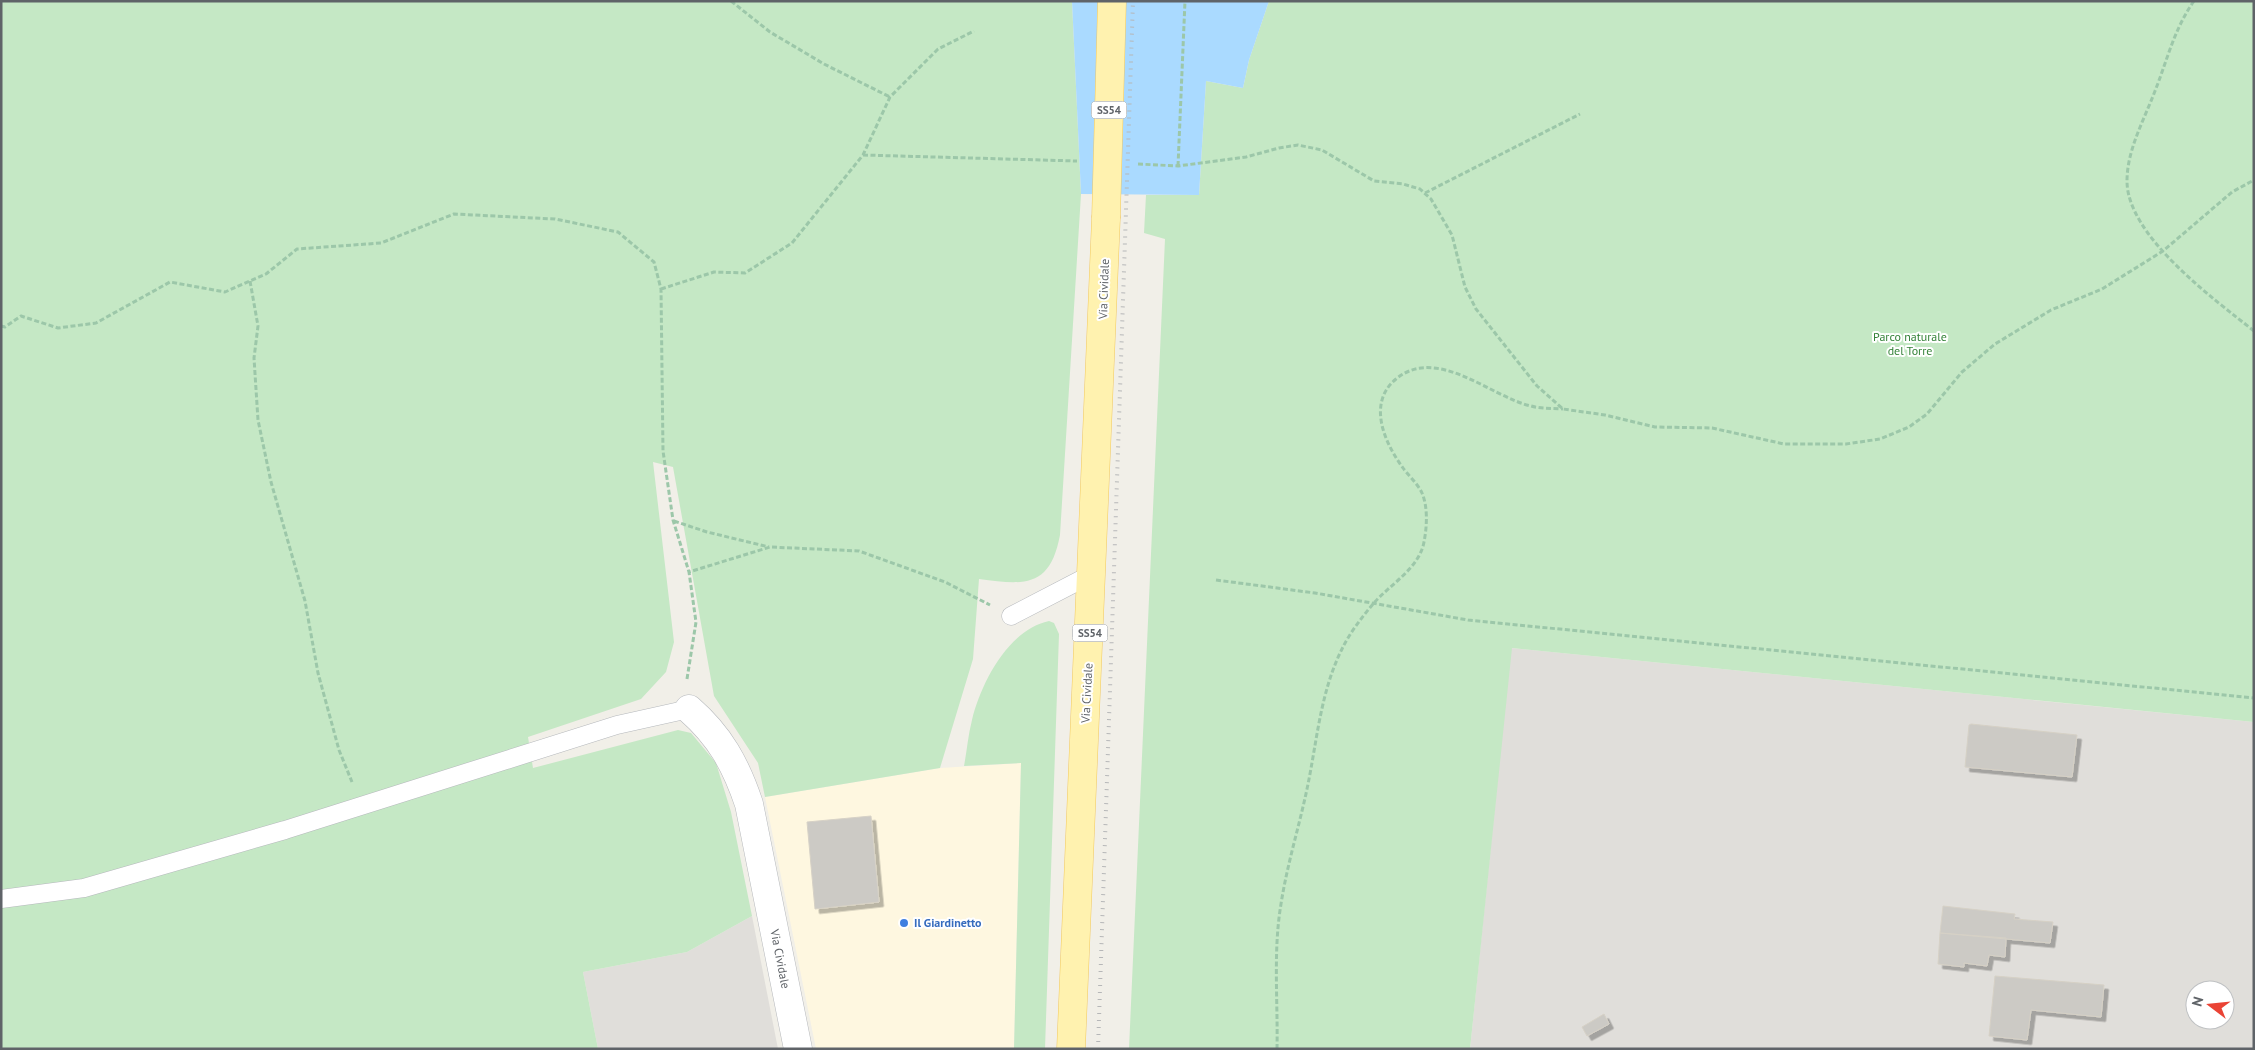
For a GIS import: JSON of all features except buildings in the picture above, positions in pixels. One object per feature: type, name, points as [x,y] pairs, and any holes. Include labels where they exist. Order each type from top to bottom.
[{"type":"main road","name":"Via Cividale","points":[[1072,1049],[1106,218],[1112,1]]},
{"type":"street","name":"Via Cividale","points":[[689,710],[707,725],[724,746],[739,773],[747,796],[798,1049]]},
{"type":"lane","points":[[1011,616],[1092,574]]},
{"type":"lane","points":[[1,898],[84,888],[362,806],[617,725],[689,710]]},
{"type":"path","points":[[731,1],[770,32],[824,64],[890,97]]},
{"type":"path","points":[[1178,166],[1185,1]]},
{"type":"path","points":[[2194,1],[2171,43],[2160,79],[2130,154],[2127,182],[2132,210],[2163,251],[2211,297],[2254,331]]},
{"type":"path","points":[[662,289],[714,272],[745,273],[792,243],[862,155],[890,97],[938,49],[974,31]]},
{"type":"path","points":[[1425,193],[1580,114]]},
{"type":"path","points":[[1130,164],[1178,166],[1246,158],[1279,148],[1298,146],[1322,150],[1374,181],[1402,184],[1425,193],[1452,235],[1465,287],[1476,309],[1537,386],[1564,409]]},
{"type":"path","points":[[862,155],[1081,162]]},
{"type":"path","points":[[1277,1049],[1277,961],[1281,906],[1307,788],[1316,729],[1342,648],[1372,604],[1409,569],[1423,545],[1427,520],[1422,492],[1387,442],[1379,416],[1384,394],[1397,378],[1417,368],[1434,367],[1475,381],[1500,395],[1531,406],[1605,415],[1655,427],[1712,428],[1784,444],[1846,444],[1880,439],[1909,427],[1927,414],[1962,372],[1995,344],[2051,310],[2102,288],[2163,251],[2232,192],[2254,180]]},
{"type":"path","points":[[1,326],[5,327],[20,316],[58,328],[96,323],[170,282],[225,292],[266,274],[297,249],[381,243],[454,214],[555,219],[618,232],[654,262],[662,289],[663,451],[673,520],[689,572],[696,622],[686,683],[689,710]]},
{"type":"path","points":[[250,281],[258,326],[254,358],[258,420],[271,482],[294,558],[318,673],[339,750],[362,806]]},
{"type":"path","points":[[673,520],[707,532],[770,547],[859,551],[945,582],[1011,616]]},
{"type":"path","points":[[689,572],[770,547]]},
{"type":"path","points":[[1216,580],[1315,592],[1372,604],[1488,622],[2254,698]]},
{"type":"shaded area","points":[[1511,648],[2254,722],[2254,1049],[1470,1049]]},
{"type":"shaded area","name":"Il Giardinetto","points":[[1021,763],[1014,1049],[816,1049],[765,797],[940,768]]},
{"type":"shaded area","points":[[752,916],[778,1049],[598,1049],[583,972],[687,952]]},
{"type":"green space","points":[[1,1],[1072,1],[1081,194],[1060,535],[1056,552],[1050,565],[1042,574],[1033,579],[1022,582],[1010,582],[979,579],[973,659],[940,768],[765,797],[758,763],[714,696],[673,467],[653,462],[674,642],[666,672],[641,699],[528,737],[533,768],[678,730],[691,733],[716,763],[731,812],[752,916],[687,952],[583,972],[598,1049],[1,1049]]},
{"type":"green space","name":"Parco naturale del Torre","points":[[1269,1],[2254,1],[2254,722],[1512,648],[1470,1049],[1129,1049],[1165,239],[1144,233],[1146,195],[1199,195],[1206,81],[1243,88],[1249,60]]},
{"type":"green space","points":[[1049,621],[1054,623],[1059,634],[1045,1049],[1014,1049],[1021,763],[964,766],[969,731],[976,705],[998,660],[1021,635],[1034,626]]},
{"type":"water","points":[[1072,1],[1269,1],[1249,60],[1243,88],[1206,81],[1199,195],[1081,194]]},
{"type":"railway","points":[[1098,1049],[1133,1]]},
{"type":"place","name":"Il Giardinetto","points":[[904,923]]}]
